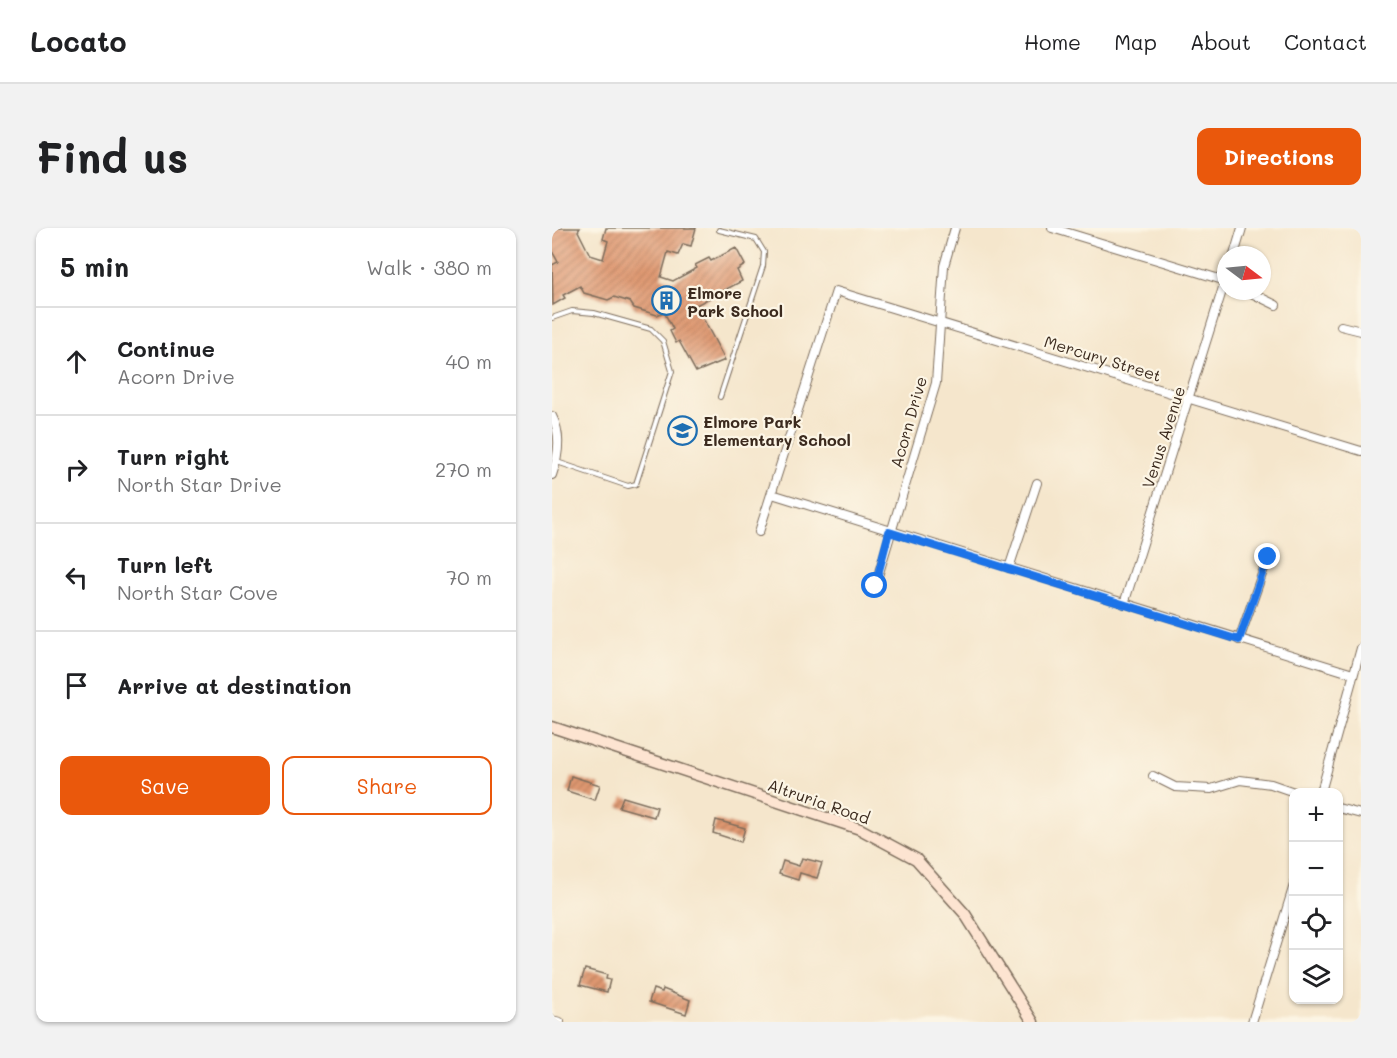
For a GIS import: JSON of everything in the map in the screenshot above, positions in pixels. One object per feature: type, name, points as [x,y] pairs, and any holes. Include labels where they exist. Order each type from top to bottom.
[{"type":"street","name":"Acorn Drive","points":[[875,586],[889,532],[936,383],[944,266],[955,228]]},
{"type":"street","points":[[1052,228],[1217,277]]},
{"type":"street","points":[[1236,246],[1242,228]]},
{"type":"street","name":"Mercury Street","points":[[772,494],[836,291],[1361,451]]},
{"type":"street","name":"Venus Avenue","points":[[1124,604],[1220,300]]},
{"type":"street","points":[[1266,300],[1276,305]]},
{"type":"street","points":[[1341,326],[1361,331]]},
{"type":"street","points":[[552,416],[558,428],[556,462],[552,475]]},
{"type":"street","points":[[1009,568],[1037,483]]},
{"type":"street","points":[[759,532],[772,494],[1353,674]]},
{"type":"street","points":[[1239,640],[1268,557]]},
{"type":"street","points":[[1322,788],[1361,648]]},
{"type":"street","name":"Altruria Road","points":[[552,727],[860,829],[916,859],[965,914],[1033,1022]]},
{"type":"street","points":[[1153,776],[1175,787],[1211,789],[1240,780],[1271,784],[1289,790]]},
{"type":"street","points":[[1343,809],[1361,814]]},
{"type":"street","points":[[1252,1022],[1290,896]]},
{"type":"street","points":[[552,1020],[560,1022]]},
{"type":"lane","points":[[719,230],[756,239],[764,252],[763,266],[720,397]]},
{"type":"lane","points":[[552,318],[572,311],[594,313],[651,329],[663,341],[672,371],[636,484],[628,486],[556,462]]},
{"type":"building","name":"Elmore Park School","points":[[552,228],[580,228],[578,231],[590,255],[603,259],[608,241],[603,239],[606,228],[696,228],[691,246],[683,244],[678,255],[668,252],[661,277],[673,281],[697,268],[695,265],[709,258],[711,261],[736,248],[745,265],[737,270],[742,281],[696,305],[725,360],[696,372],[679,341],[676,343],[670,331],[673,329],[664,312],[657,315],[634,308],[630,302],[614,297],[608,300],[584,293],[580,286],[563,295],[565,298],[553,305],[552,265],[558,262],[552,251]]},
{"type":"building","points":[[571,776],[600,785],[595,800],[567,791]]},
{"type":"building","points":[[623,797],[657,807],[654,817],[619,807]]},
{"type":"building","points":[[716,820],[745,828],[741,842],[713,833]]},
{"type":"building","points":[[802,858],[822,863],[817,878],[800,873],[798,880],[779,874],[783,861],[799,866]]},
{"type":"building","points":[[585,969],[607,975],[606,979],[610,980],[607,992],[580,985]]},
{"type":"building","points":[[653,989],[662,992],[663,989],[690,1000],[686,1014],[649,1002]]},
{"type":"place","name":"Elmore Park School","points":[[666,301]]},
{"type":"place","name":"Elmore Park Elementary School","points":[[682,430]]},
{"type":"route","points":[[875,586],[889,532],[1239,640],[1268,557]]}]
